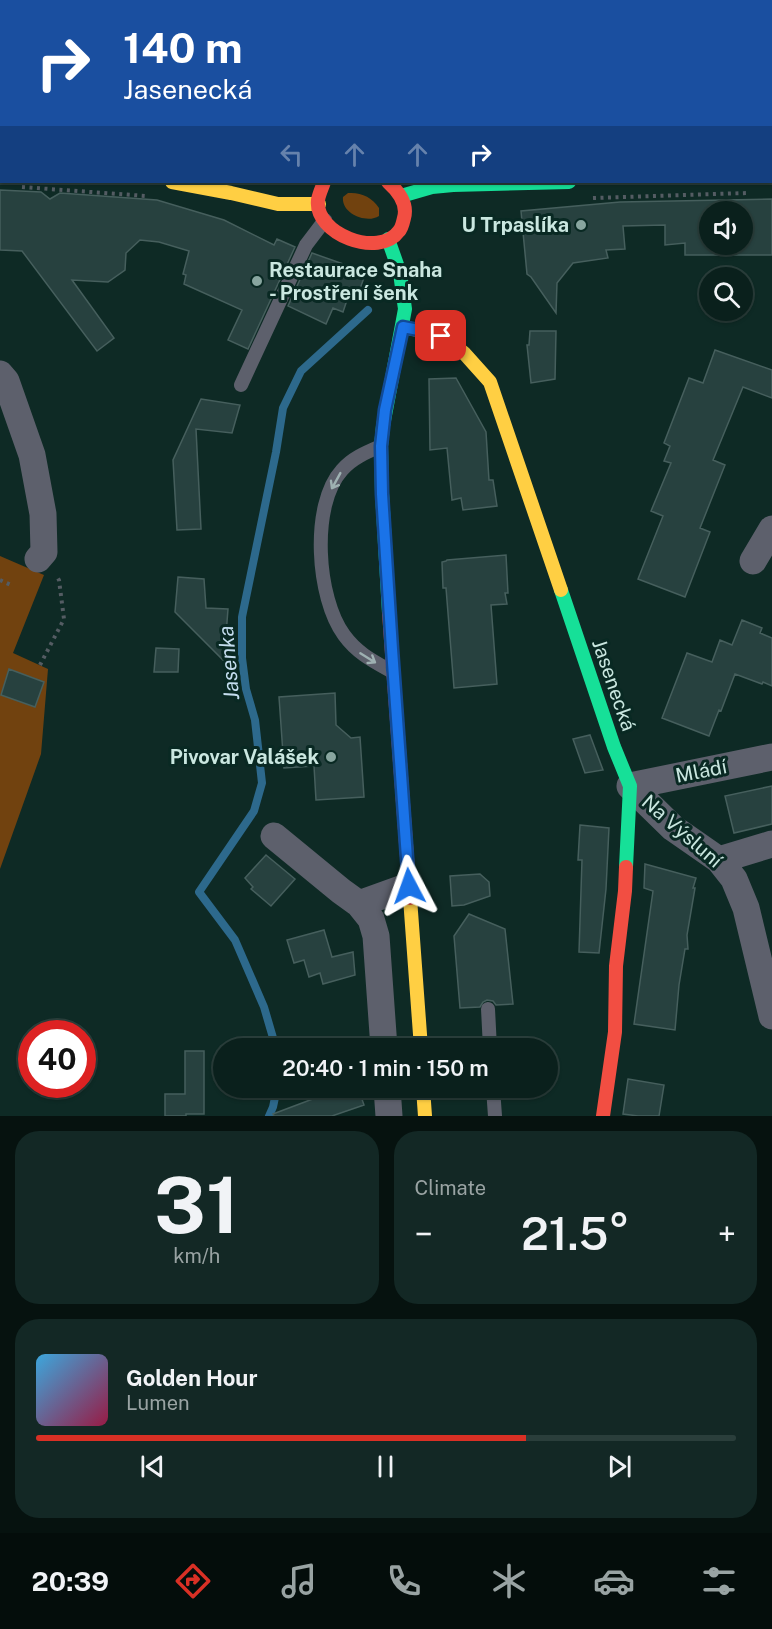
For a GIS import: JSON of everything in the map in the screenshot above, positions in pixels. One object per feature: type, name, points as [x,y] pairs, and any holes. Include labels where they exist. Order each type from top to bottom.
[{"type":"street","points":[[177,183],[278,204],[319,204]]},
{"type":"street","points":[[324,183],[319,193],[319,204],[329,226],[339,234],[357,242],[371,244],[388,239],[399,230],[403,222],[404,208],[401,196],[389,183]]},
{"type":"street","points":[[401,196],[432,187],[530,183]]},
{"type":"street","points":[[388,239],[403,280],[405,309],[385,410],[381,446],[382,494],[420,1038]]},
{"type":"street","name":"Jasenecká","points":[[403,327],[441,336],[465,353],[490,382],[614,747],[630,786],[625,891],[616,966],[615,1032],[603,1116]]},
{"type":"street","points":[[0,374],[6,381],[32,454],[43,514],[44,552],[38,560]]},
{"type":"street","points":[[753,561],[772,529]]},
{"type":"street","name":"Mládí","points":[[630,786],[772,757]]},
{"type":"street","name":"Na Výsluní","points":[[630,786],[673,828],[719,860],[734,879],[746,908],[772,1016]]},
{"type":"street","points":[[274,836],[359,904],[371,919],[376,936],[383,1038]]},
{"type":"street","points":[[719,860],[772,844]]},
{"type":"street","points":[[359,904],[409,886]]},
{"type":"street","points":[[388,1098],[389,1116]]},
{"type":"street","points":[[424,1098],[425,1116]]},
{"type":"lane","points":[[241,385],[306,245],[325,220]]},
{"type":"lane","points":[[381,446],[366,452],[341,471],[327,498],[320,535],[325,587],[333,616],[344,636],[363,656],[393,672]]},
{"type":"lane","points":[[488,1009],[489,1038]]},
{"type":"lane","points":[[494,1098],[495,1116]]},
{"type":"path","points":[[11,186],[148,196]]},
{"type":"path","points":[[584,199],[748,193]]},
{"type":"path","points":[[0,580],[13,585]]},
{"type":"path","points":[[40,665],[64,619],[59,580]]},
{"type":"shaded area","points":[[348,193],[362,194],[370,198],[379,208],[379,216],[368,219],[350,213],[343,203],[343,197]]},
{"type":"shaded area","points":[[0,556],[44,575],[13,653],[48,669],[41,754],[0,869]]},
{"type":"building","points":[[0,190],[41,192],[50,199],[60,193],[157,200],[224,220],[274,245],[277,239],[295,247],[248,349],[228,340],[242,310],[184,284],[186,275],[183,274],[189,251],[159,242],[140,240],[126,253],[125,270],[108,282],[72,280],[114,338],[97,351],[22,251],[0,250]]},
{"type":"building","points":[[772,199],[772,255],[753,255],[753,201],[699,201],[699,255],[685,255],[685,243],[665,245],[665,225],[623,226],[625,249],[606,250],[608,258],[573,263],[557,283],[556,313],[527,274],[521,211],[620,202]]},
{"type":"building","points":[[312,253],[366,272],[356,300],[348,297],[343,312],[333,308],[326,324],[288,306]]},
{"type":"building","points":[[530,331],[556,331],[555,379],[531,383],[527,345],[529,345]]},
{"type":"building","points":[[715,350],[772,370],[772,398],[743,387],[713,460],[725,465],[700,528],[710,532],[685,597],[638,579],[663,516],[651,511],[671,463],[664,461],[670,446],[664,443],[689,378],[703,383]]},
{"type":"building","points":[[456,378],[486,432],[489,480],[493,480],[497,506],[463,510],[461,498],[452,500],[447,448],[430,450],[429,379]]},
{"type":"building","points":[[201,399],[240,405],[232,433],[196,429],[201,529],[177,530],[173,460]]},
{"type":"building","points":[[506,555],[507,604],[491,605],[497,684],[454,688],[442,562]]},
{"type":"building","points":[[178,577],[204,579],[206,608],[228,609],[224,661],[175,612]]},
{"type":"building","points":[[742,620],[762,628],[760,633],[772,638],[772,686],[735,674],[709,736],[662,718],[687,653],[712,662],[720,640],[732,645]]},
{"type":"building","points":[[156,648],[179,649],[178,672],[154,672]]},
{"type":"building","points":[[9,669],[44,682],[35,707],[1,695]]},
{"type":"building","points":[[335,693],[336,725],[351,738],[360,737],[364,797],[316,800],[314,766],[284,768],[279,697]]},
{"type":"building","points":[[590,735],[603,770],[585,773],[573,739]]},
{"type":"building","points":[[772,786],[772,824],[734,833],[725,796]]},
{"type":"building","points":[[580,825],[609,828],[606,889],[599,953],[579,952],[582,860],[578,860]]},
{"type":"building","points":[[266,855],[295,879],[271,906],[251,889],[253,887],[245,878]]},
{"type":"building","points":[[645,864],[696,878],[687,935],[688,949],[685,949],[679,985],[675,1030],[634,1024],[653,891],[644,888]]},
{"type":"building","points":[[480,874],[489,882],[490,896],[464,905],[452,906],[450,876]]},
{"type":"building","points":[[469,914],[505,929],[513,1004],[496,1005],[493,1001],[487,1000],[480,1007],[460,1008],[454,936]]},
{"type":"building","points":[[324,930],[332,957],[353,952],[355,975],[323,984],[320,973],[309,977],[304,960],[294,963],[287,940]]},
{"type":"building","points":[[185,1051],[204,1051],[204,1114],[165,1116],[165,1094],[185,1094]]},
{"type":"building","points":[[628,1079],[664,1085],[659,1116],[623,1114]]},
{"type":"building","points":[[315,1098],[362,1098],[364,1105],[332,1116],[274,1116],[273,1114]]},
{"type":"waterway","name":"Jasenka","points":[[273,1038],[264,1007],[235,940],[199,892],[254,811],[262,783],[255,720],[246,689],[242,658],[242,617],[283,408],[301,371],[368,310]]},
{"type":"waterway","name":"Jasenka","points":[[269,1116],[275,1098]]},
{"type":"traffic: fast","points":[[401,196],[432,187],[530,183]]},
{"type":"traffic: fast","points":[[388,239],[400,273],[405,309],[381,446],[389,613]]},
{"type":"traffic: fast","points":[[561,590],[614,747],[630,786],[626,867]]},
{"type":"traffic: slow","points":[[177,183],[278,204],[319,204]]},
{"type":"traffic: slow","points":[[403,327],[431,333],[449,341],[464,353],[490,382],[561,590]]},
{"type":"traffic: slow","points":[[410,898],[420,1038]]},
{"type":"traffic: slow","points":[[424,1098],[425,1116]]},
{"type":"traffic: jam","points":[[324,183],[318,200],[320,212],[326,223],[350,239],[377,243],[390,239],[399,231],[404,218],[405,208],[401,198],[389,183]]},
{"type":"traffic: jam","points":[[389,613],[410,898]]},
{"type":"traffic: jam","points":[[603,1116],[615,1032],[616,966],[626,867]]},
{"type":"place","name":"U Trpaslíka","points":[[581,225]]},
{"type":"place","name":"Restaurace Snaha - Prostření šenk","points":[[257,281]]},
{"type":"place","name":"Pivovar Valášek","points":[[331,757]]},
{"type":"route","points":[[409,886],[382,494],[381,446],[385,410],[403,327],[441,336]]}]
